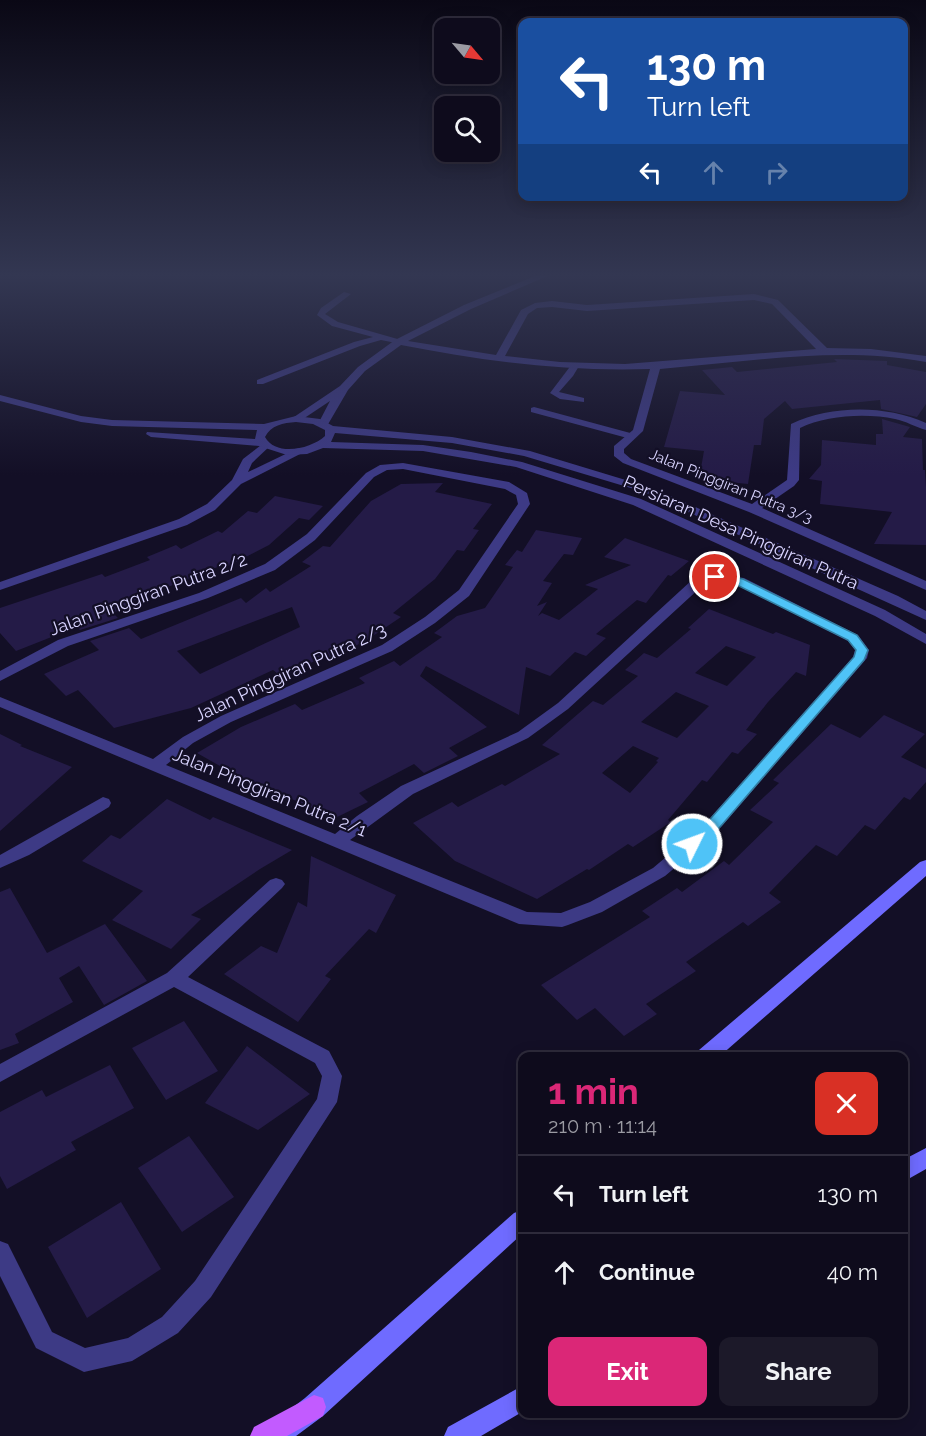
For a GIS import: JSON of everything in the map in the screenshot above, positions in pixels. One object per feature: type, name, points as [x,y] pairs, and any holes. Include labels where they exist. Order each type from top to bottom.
[{"type":"main road","points":[[711,1052],[926,866]]},
{"type":"main road","points":[[908,1169],[926,1157]]},
{"type":"main road","points":[[276,1436],[314,1407],[518,1224]]},
{"type":"main road","points":[[457,1436],[518,1400]]},
{"type":"main road","points":[[263,1436],[314,1407]]},
{"type":"street","points":[[499,358],[508,341]]},
{"type":"street","points":[[814,341],[824,351]]},
{"type":"street","points":[[0,398],[81,419],[112,423],[266,427],[285,420],[296,419],[345,387],[362,369],[398,342],[464,354],[575,366],[656,366],[824,351],[863,351],[926,359]]},
{"type":"street","name":"Jalan Pinggiran Putra 3/3","points":[[656,366],[638,431],[618,448],[618,454],[627,461],[753,509],[926,586]]},
{"type":"street","points":[[322,445],[330,437],[327,426],[345,387]]},
{"type":"street","points":[[0,408],[88,430],[263,444],[280,451],[300,451]]},
{"type":"street","points":[[753,509],[793,480],[795,426],[803,421],[815,418],[881,414],[899,417],[926,427]]},
{"type":"street","name":"Persiaran Desa Pinggiran Putra","points":[[296,419],[327,426],[452,440],[526,453],[648,490],[893,599],[926,616]]},
{"type":"street","points":[[263,444],[260,437],[266,427]]},
{"type":"street","points":[[237,482],[247,461],[263,444]]},
{"type":"street","name":"Persiaran Desa Pinggiran Putra","points":[[300,451],[322,445],[423,448],[518,464],[637,502],[880,613],[926,640]]},
{"type":"street","points":[[0,586],[183,522],[211,507],[237,482],[300,451]]},
{"type":"street","name":"Jalan Pinggiran Putra 2/2","points":[[0,677],[18,665],[55,647],[232,585],[271,566],[303,546],[370,475],[384,467],[403,466],[455,476]]},
{"type":"street","name":"Jalan Pinggiran Putra 2/3","points":[[154,766],[188,740],[226,719],[387,648],[464,593],[524,504],[521,493],[509,486],[455,476]]},
{"type":"street","name":"Jalan Pinggiran Putra 2/1","points":[[0,702],[525,919],[562,920],[596,907],[658,872],[709,830],[860,658],[862,650],[853,638],[739,581],[727,578],[705,579],[697,583],[563,706],[524,735],[407,790],[363,820],[338,841]]},
{"type":"street","points":[[0,862],[23,851],[102,803]]},
{"type":"street","points":[[0,1074],[174,978],[276,884]]},
{"type":"street","points":[[0,1252],[44,1340],[84,1360],[132,1349],[170,1325],[203,1289],[327,1102],[332,1076],[322,1057],[174,978]]},
{"type":"lane","points":[[260,382],[368,341]]},
{"type":"lane","points":[[393,341],[398,342]]},
{"type":"lane","points":[[575,366],[573,374],[557,385],[554,393],[580,400]]},
{"type":"lane","points":[[534,410],[632,436]]},
{"type":"building","points":[[834,359],[887,361],[887,365],[926,372],[926,404],[917,417],[881,409],[880,400],[792,409],[785,401],[764,419],[761,445],[754,445],[748,484],[699,479],[704,451],[664,447],[680,391],[725,395],[702,370],[732,367],[737,372],[837,362]]},
{"type":"building","points":[[882,419],[910,427],[903,437],[922,439],[926,487],[926,545],[874,544],[892,512],[820,504],[822,481],[809,479],[821,465],[822,440],[876,445],[876,434],[883,434]]},
{"type":"building","points":[[443,483],[435,492],[492,504],[473,529],[479,530],[464,551],[457,550],[435,579],[393,613],[401,617],[367,640],[329,659],[325,656],[282,677],[273,670],[191,708],[114,728],[78,690],[66,696],[44,674],[99,650],[90,641],[129,628],[141,639],[241,598],[246,603],[266,588],[270,592],[311,566],[302,562],[323,546],[330,547],[371,501],[401,484]],"holes":[[[292,607],[300,627],[200,674],[177,651]]]},
{"type":"building","points":[[275,496],[323,506],[309,520],[299,518],[269,545],[228,566],[225,564],[128,603],[131,606],[113,613],[118,618],[80,630],[77,627],[16,651],[0,633],[0,608],[102,574],[105,577],[150,560],[147,557],[176,545],[181,549],[218,531],[222,533],[248,511],[257,513]]},
{"type":"building","points":[[536,530],[582,538],[573,555],[564,554],[543,581],[552,583],[537,606],[547,602],[538,616],[542,613],[559,620],[598,589],[585,585],[631,565],[604,557],[625,538],[689,561],[671,576],[668,575],[646,603],[637,600],[596,634],[606,638],[586,656],[575,652],[550,676],[526,667],[519,715],[426,666],[420,676],[487,727],[449,748],[458,756],[424,773],[414,764],[359,793],[368,802],[335,818],[253,782],[250,783],[197,753],[241,727],[295,704],[302,710],[365,683],[359,678],[394,661],[400,666],[442,637],[434,633],[457,616],[485,608],[513,567],[505,565],[517,550],[522,552]]},
{"type":"building","points":[[709,609],[773,634],[776,632],[810,645],[806,676],[796,672],[768,702],[746,730],[757,734],[738,754],[732,752],[707,782],[702,780],[668,820],[671,822],[633,847],[628,844],[589,870],[587,869],[537,899],[455,861],[413,823],[452,802],[458,807],[502,784],[505,786],[560,754],[542,745],[593,701],[603,705],[638,676],[625,670],[644,653],[657,658],[691,629],[688,628]],"holes":[[[726,646],[756,657],[727,686],[695,673]],[[676,692],[709,706],[677,738],[641,722]],[[633,746],[659,758],[630,793],[602,773]]]},
{"type":"building","points":[[884,715],[925,734],[901,757],[926,769],[926,782],[910,800],[904,797],[875,830],[865,825],[837,856],[816,845],[769,893],[781,902],[748,926],[743,922],[686,962],[696,971],[646,1004],[657,1014],[624,1036],[595,1008],[577,1020],[541,985],[650,917],[642,911],[677,888],[682,892],[724,861],[729,865],[773,822],[750,810],[779,783],[773,780],[831,724],[860,738]]},
{"type":"building","points":[[0,734],[22,745],[20,746],[72,767],[0,831]]},
{"type":"building","points":[[167,799],[210,820],[213,817],[292,850],[191,915],[201,919],[171,949],[112,920],[143,891],[82,861],[111,835],[120,839]]},
{"type":"building","points":[[311,856],[396,895],[376,933],[369,929],[325,976],[331,979],[298,1022],[224,974],[261,946],[277,953],[298,902],[307,907]]},
{"type":"building","points":[[10,888],[47,953],[105,924],[147,981],[104,1005],[79,966],[59,978],[73,1002],[15,1034],[19,1043],[0,1050],[0,892]]},
{"type":"building","points":[[184,1021],[218,1071],[166,1100],[132,1048]]},
{"type":"building","points":[[247,1046],[310,1094],[258,1130],[205,1103]]},
{"type":"building","points":[[110,1065],[134,1108],[71,1142],[76,1150],[7,1189],[0,1176],[0,1112],[42,1090],[46,1097]]},
{"type":"building","points":[[189,1136],[234,1197],[182,1232],[138,1168]]},
{"type":"building","points":[[121,1202],[161,1269],[87,1318],[48,1247]]},
{"type":"route","points":[[692,844],[709,830],[860,658],[862,650],[853,638],[739,581],[715,577]]}]
